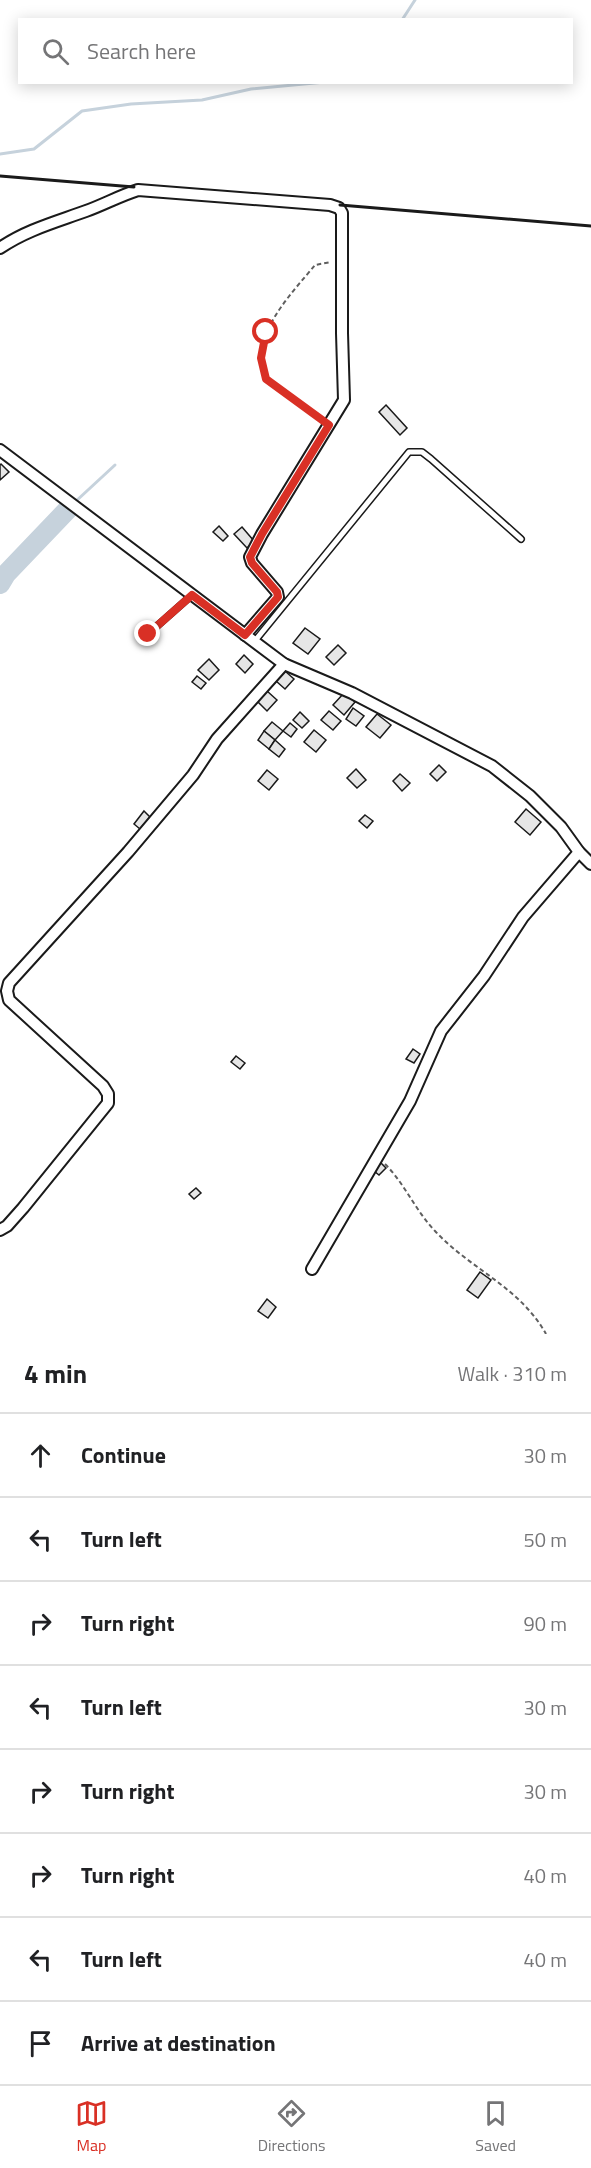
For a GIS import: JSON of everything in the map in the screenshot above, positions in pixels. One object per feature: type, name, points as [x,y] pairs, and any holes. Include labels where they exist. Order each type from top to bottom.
[{"type":"street","points":[[0,248],[15,238],[138,190],[330,204],[339,208],[342,213],[344,400],[250,557],[252,563],[277,592],[278,597],[249,639]]},
{"type":"street","points":[[0,450],[284,664],[352,693],[492,766],[530,796],[561,827],[591,864]]},
{"type":"street","points":[[0,1230],[7,1226],[108,1103],[108,1094],[103,1086],[9,1000],[3,989],[128,852],[193,775],[217,739],[284,664]]},
{"type":"street","points":[[312,1269],[410,1101],[441,1031],[484,976],[523,917],[579,852]]},
{"type":"lane","points":[[249,639],[409,452],[422,452],[521,539]]},
{"type":"lane","points":[[148,634],[192,595]]},
{"type":"path","points":[[329,425],[266,379],[261,358],[266,332],[282,305],[315,265],[342,260]]},
{"type":"path","points":[[377,1158],[393,1172],[434,1231],[459,1254],[495,1279],[536,1315],[546,1334]]},
{"type":"building","points":[[386,405],[407,428],[400,435],[379,412]]},
{"type":"building","points":[[0,465],[9,472],[0,480]]},
{"type":"building","points":[[219,526],[228,536],[223,541],[213,532]]},
{"type":"building","points":[[242,527],[254,541],[247,548],[234,534]]},
{"type":"building","points":[[305,628],[320,639],[308,654],[293,643]]},
{"type":"building","points":[[338,645],[346,653],[334,665],[326,657]]},
{"type":"building","points":[[244,655],[253,664],[245,673],[236,664]]},
{"type":"building","points":[[209,659],[219,670],[209,680],[198,670]]},
{"type":"building","points":[[285,671],[294,679],[285,689],[276,681]]},
{"type":"building","points":[[197,676],[206,683],[201,689],[192,682]]},
{"type":"building","points":[[267,691],[277,700],[267,711],[257,701]]},
{"type":"building","points":[[344,693],[355,702],[344,715],[333,705]]},
{"type":"building","points":[[353,708],[364,716],[356,726],[346,719]]},
{"type":"building","points":[[329,711],[341,721],[333,730],[321,720]]},
{"type":"building","points":[[300,712],[309,721],[302,728],[293,720]]},
{"type":"building","points":[[377,714],[391,725],[380,738],[366,727]]},
{"type":"building","points":[[272,722],[283,731],[275,740],[264,731]]},
{"type":"building","points":[[290,723],[297,729],[291,737],[283,731]]},
{"type":"building","points":[[314,730],[326,740],[316,752],[304,742]]},
{"type":"building","points":[[264,731],[275,740],[269,749],[258,740]]},
{"type":"building","points":[[275,740],[285,749],[279,757],[269,749]]},
{"type":"building","points":[[439,765],[446,772],[437,781],[430,774]]},
{"type":"building","points":[[356,769],[366,780],[357,788],[347,778]]},
{"type":"building","points":[[267,770],[278,779],[269,790],[258,781]]},
{"type":"building","points":[[400,774],[410,783],[402,791],[393,781]]},
{"type":"building","points":[[526,809],[541,822],[530,835],[515,822]]},
{"type":"building","points":[[144,811],[150,817],[140,829],[134,824]]},
{"type":"building","points":[[365,815],[373,821],[367,828],[359,821]]},
{"type":"building","points":[[413,1049],[420,1054],[414,1063],[406,1059]]},
{"type":"building","points":[[236,1056],[245,1063],[240,1069],[231,1062]]},
{"type":"building","points":[[381,1163],[386,1168],[379,1175],[374,1171]]},
{"type":"building","points":[[196,1188],[201,1193],[194,1199],[189,1194]]},
{"type":"building","points":[[480,1272],[491,1280],[478,1298],[467,1290]]},
{"type":"building","points":[[267,1299],[276,1307],[268,1318],[258,1311]]},
{"type":"waterway","points":[[403,18],[415,0]]},
{"type":"waterway","points":[[0,154],[34,149],[82,111],[131,104],[202,100],[251,89],[304,84]]},
{"type":"waterway","points":[[75,502],[115,465]]},
{"type":"waterway","points":[[0,584],[6,574],[70,507]]},
{"type":"wall","points":[[0,176],[134,187]]},
{"type":"wall","points":[[340,205],[591,226]]},
{"type":"route","points":[[148,634],[192,595],[245,635],[278,597],[277,592],[252,563],[250,557],[329,425],[266,379],[261,358],[266,332]]}]
